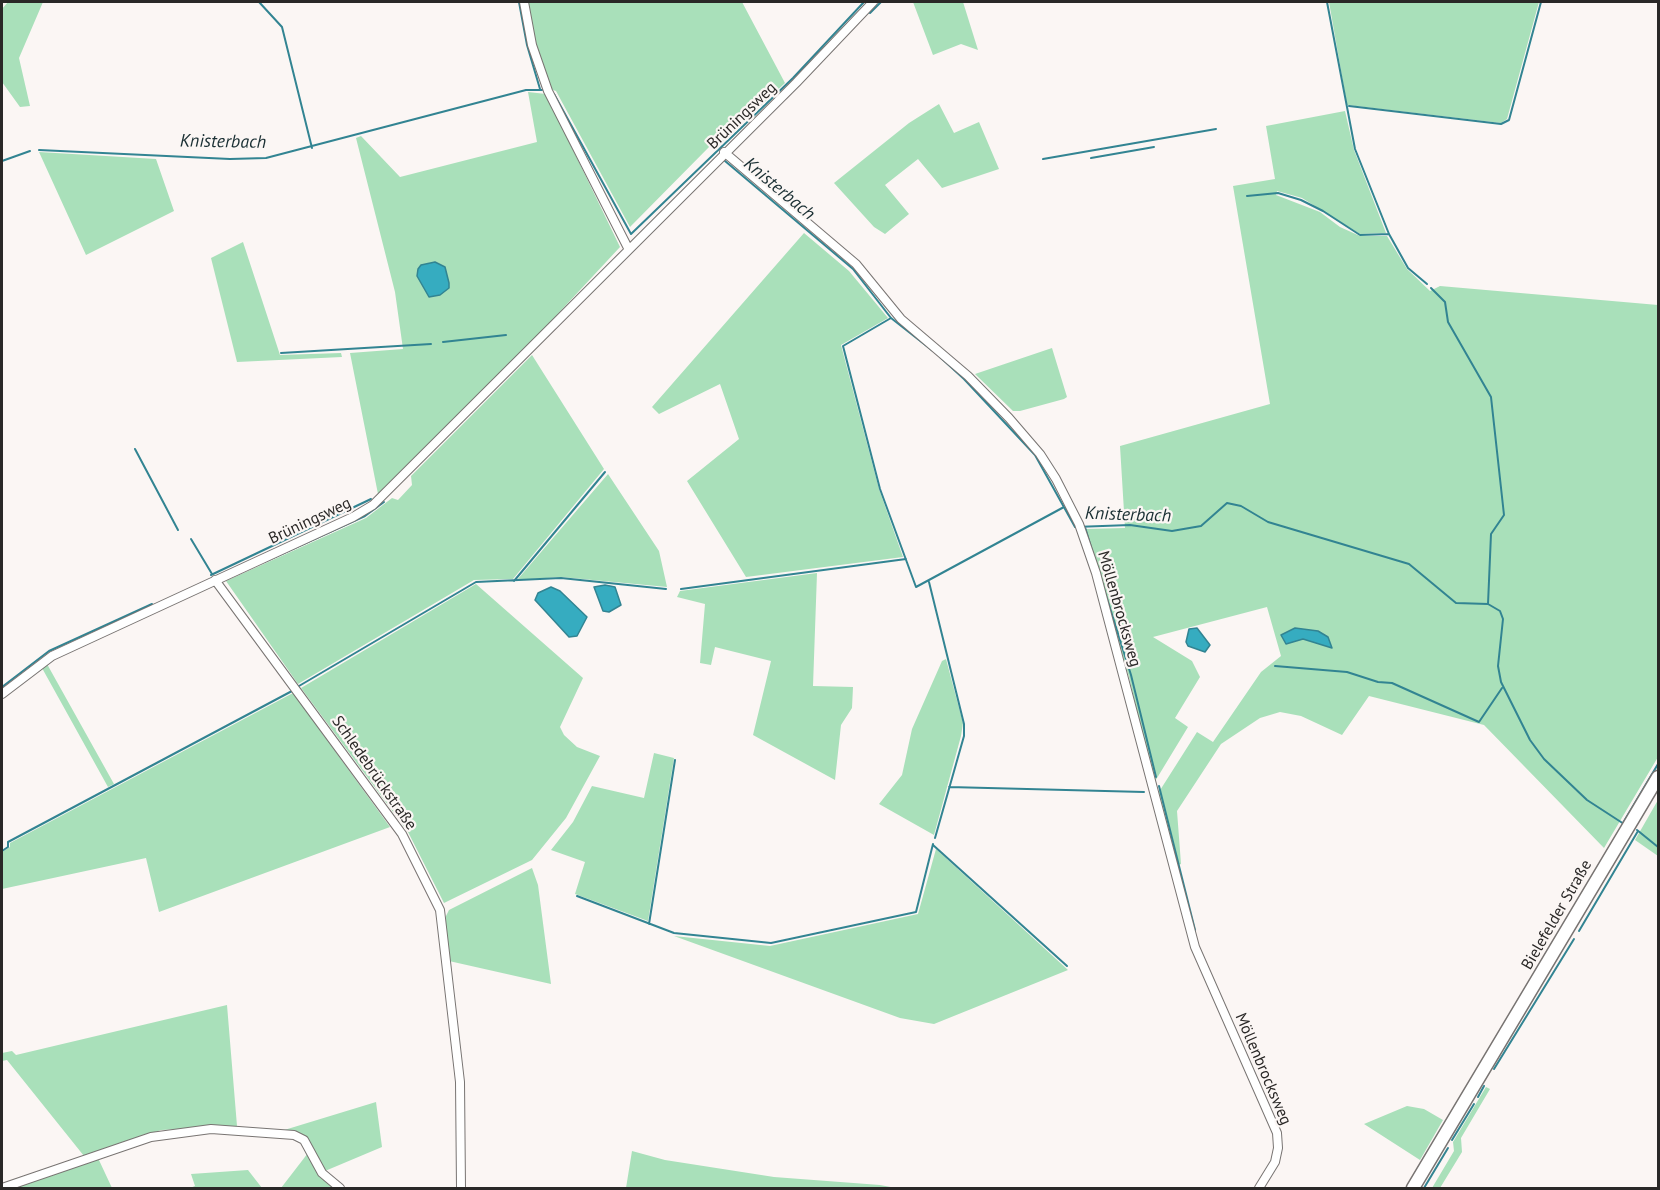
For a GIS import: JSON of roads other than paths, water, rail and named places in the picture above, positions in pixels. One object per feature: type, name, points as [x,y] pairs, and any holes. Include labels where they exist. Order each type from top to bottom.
[{"type":"main road","name":"Bielefelder Straße","points":[[1413,1188],[1659,777]]},
{"type":"street","points":[[524,2],[532,45],[544,82],[628,248]]},
{"type":"street","name":"Brüningsweg","points":[[2,694],[52,656],[352,517],[373,505],[873,2]]},
{"type":"street","name":"Möllenbrocksweg","points":[[724,152],[856,264],[901,319],[969,376],[1001,409],[1040,454],[1080,527],[1096,573],[1192,940],[1277,1133],[1278,1148],[1275,1162],[1259,1188]]},
{"type":"street","name":"Schledebrückstraße","points":[[215,580],[402,834],[440,910],[460,1082],[461,1188]]},
{"type":"street","points":[[2,1188],[151,1137],[186,1131],[236,1129],[294,1135],[304,1140],[322,1173],[340,1188]]},
{"type":"water","points":[[435,262],[445,267],[449,288],[440,295],[429,297],[417,276],[418,269],[421,265]]},
{"type":"water","points":[[605,585],[615,587],[621,605],[609,612],[603,611],[594,587]]},
{"type":"water","points":[[551,587],[560,591],[587,617],[577,636],[569,637],[535,600],[538,593]]},
{"type":"water","points":[[1197,628],[1210,645],[1205,652],[1188,646],[1186,642],[1189,629]]},
{"type":"water","points":[[1295,628],[1318,631],[1328,637],[1332,648],[1303,639],[1286,644],[1281,635]]},
{"type":"waterway","points":[[259,2],[282,27],[312,148]]},
{"type":"waterway","points":[[519,2],[527,45],[540,89]]},
{"type":"waterway","name":"Knisterbach","points":[[554,94],[631,234],[793,78],[864,2]]},
{"type":"waterway","points":[[870,13],[881,2]]},
{"type":"waterway","points":[[1327,2],[1355,149],[1389,234],[1408,268],[1427,284]]},
{"type":"waterway","points":[[1349,106],[1501,124],[1509,120],[1541,2]]},
{"type":"waterway","name":"Knisterbach","points":[[39,150],[230,159],[266,158],[526,90],[542,90]]},
{"type":"waterway","points":[[1043,159],[1216,129]]},
{"type":"waterway","points":[[1091,158],[1154,147]]},
{"type":"waterway","name":"Knisterbach","points":[[2,161],[30,151]]},
{"type":"waterway","name":"Knisterbach","points":[[725,161],[853,269],[891,318],[933,351]]},
{"type":"waterway","points":[[1247,196],[1278,193],[1301,200],[1323,211],[1360,235],[1389,234]]},
{"type":"waterway","points":[[1431,288],[1445,302],[1448,322],[1491,397],[1504,515],[1491,534],[1488,604]]},
{"type":"waterway","points":[[891,318],[843,346],[880,489],[916,587],[1064,507]]},
{"type":"waterway","points":[[443,342],[506,335]]},
{"type":"waterway","points":[[281,353],[431,344]]},
{"type":"waterway","name":"Knisterbach","points":[[940,357],[964,379],[1035,455],[1075,527],[1130,525],[1172,531],[1201,526],[1227,503],[1241,506],[1268,522],[1409,564],[1456,603],[1488,604],[1500,611],[1503,619],[1498,666],[1501,682],[1530,740],[1544,759],[1587,800],[1624,824]]},
{"type":"waterway","points":[[135,449],[178,530]]},
{"type":"waterway","points":[[514,581],[605,472]]},
{"type":"waterway","points":[[211,575],[371,499]]},
{"type":"waterway","points":[[264,562],[365,516],[384,502]]},
{"type":"waterway","points":[[1085,527],[1093,554]]},
{"type":"waterway","points":[[191,539],[212,574]]},
{"type":"waterway","points":[[681,589],[906,559]]},
{"type":"waterway","points":[[299,686],[476,582],[561,578],[666,589]]},
{"type":"waterway","points":[[929,582],[964,724],[964,736],[935,838]]},
{"type":"waterway","points":[[1103,586],[1131,675],[1156,777]]},
{"type":"waterway","points":[[2,687],[49,651],[152,604]]},
{"type":"waterway","points":[[1275,666],[1347,672],[1378,682],[1392,683],[1479,722],[1502,688]]},
{"type":"waterway","points":[[2,851],[8,847],[8,842],[292,691]]},
{"type":"waterway","points":[[649,924],[675,760]]},
{"type":"waterway","points":[[1623,823],[1658,764]]},
{"type":"waterway","points":[[1159,786],[1195,930]]},
{"type":"waterway","points":[[949,787],[1144,792]]},
{"type":"waterway","name":"Knisterbach","points":[[1637,830],[1658,847]]},
{"type":"waterway","points":[[1579,931],[1638,831]]},
{"type":"waterway","points":[[577,896],[674,933],[771,943],[916,912],[933,844]]},
{"type":"waterway","points":[[933,845],[1067,966]]},
{"type":"waterway","points":[[1494,1069],[1574,939]]},
{"type":"waterway","points":[[1478,1097],[1484,1086]]},
{"type":"waterway","points":[[1452,1140],[1474,1104]]},
{"type":"waterway","points":[[1424,1188],[1448,1148]]}]
